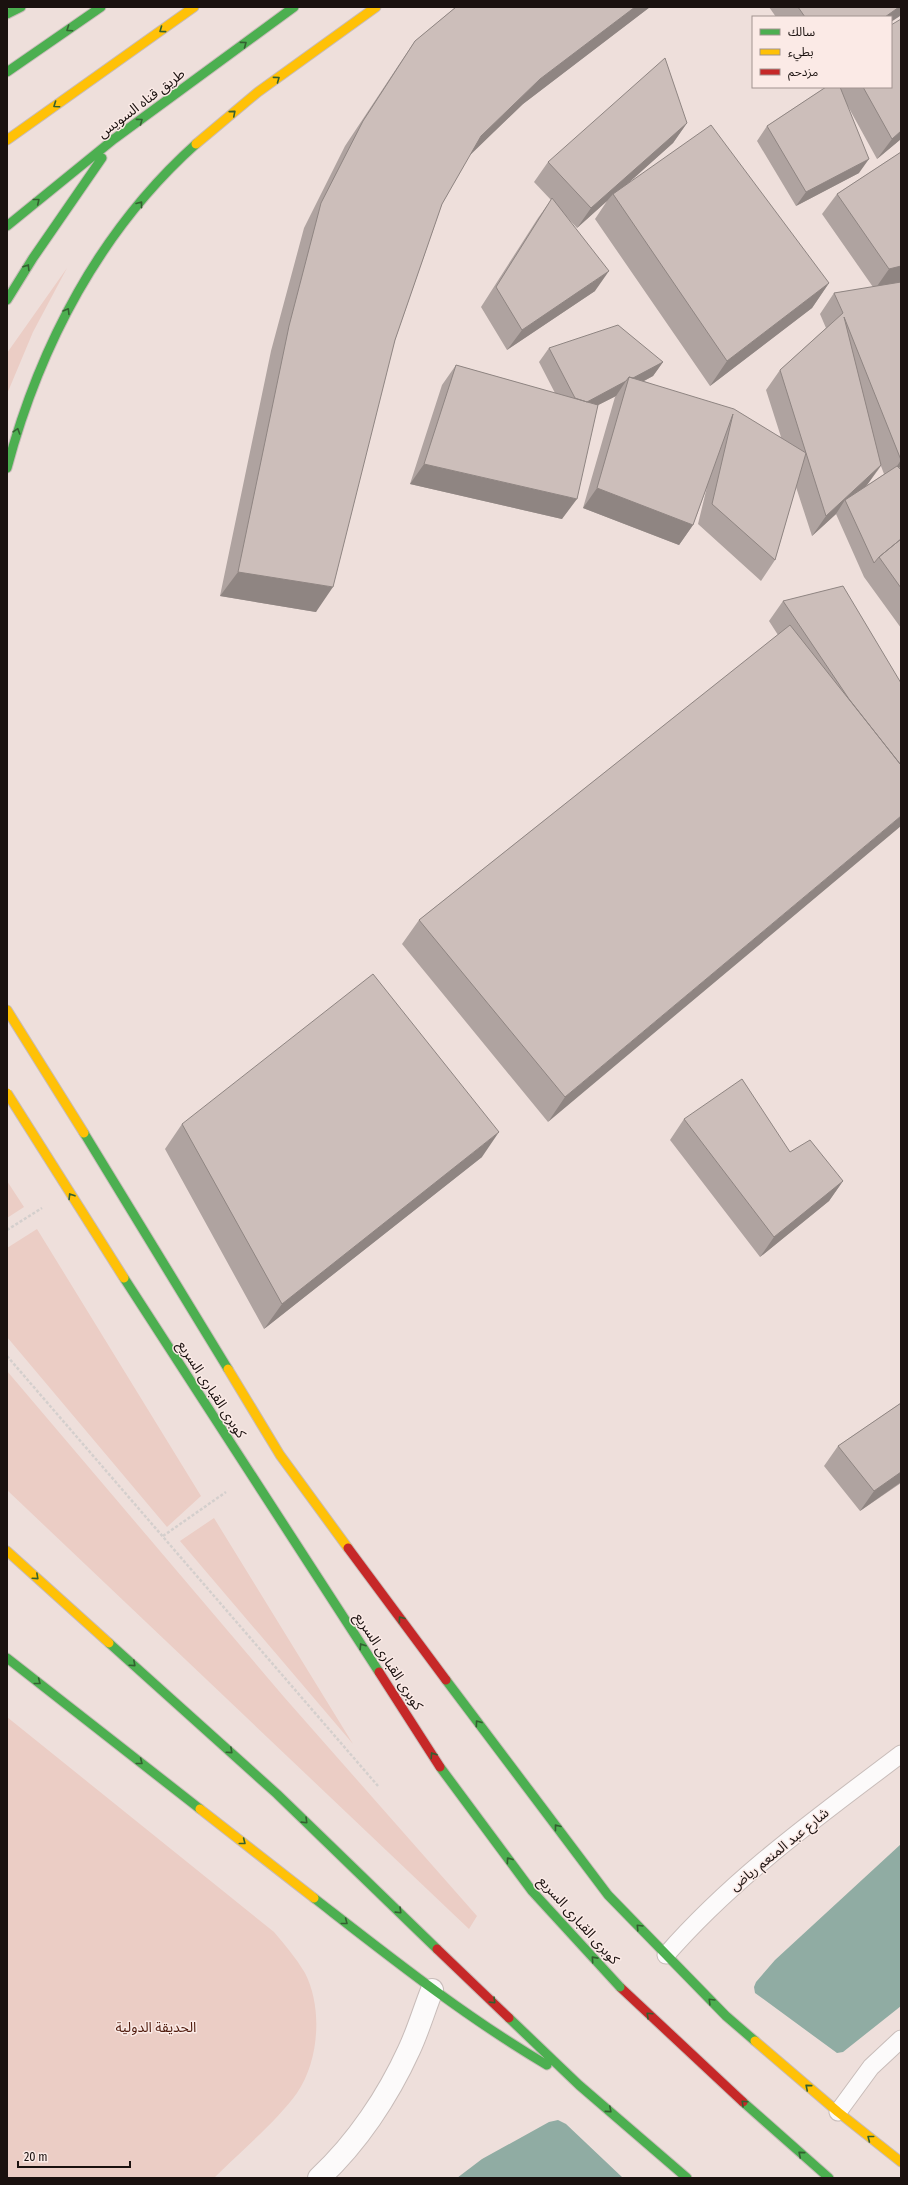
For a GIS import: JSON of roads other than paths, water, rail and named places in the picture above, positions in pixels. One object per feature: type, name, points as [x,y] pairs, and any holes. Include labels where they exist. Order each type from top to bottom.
[{"type":"highway","points":[[7,14],[21,7]]},
{"type":"highway","points":[[7,72],[101,7]]},
{"type":"highway","points":[[7,140],[194,7]]},
{"type":"highway","name":"طريق قناه السويس","points":[[7,226],[114,139],[294,7]]},
{"type":"highway","points":[[7,468],[33,383],[63,318],[100,257],[143,200],[192,149],[246,102],[376,7]]},
{"type":"highway","points":[[7,300],[33,258],[114,139]]},
{"type":"highway","points":[[7,1010],[106,1169],[280,1455],[504,1759],[608,1895],[726,2016],[838,2112],[901,2162]]},
{"type":"highway","name":"كوبرى القبارى السريع","points":[[7,1093],[96,1235],[439,1765],[532,1891],[620,1987],[773,2130],[829,2178]]},
{"type":"highway","points":[[7,1551],[277,1794],[579,2084],[687,2178]]},
{"type":"highway","points":[[7,1658],[432,1990],[498,2036],[579,2084]]},
{"type":"street","points":[[318,2178],[359,2134],[387,2093],[410,2049],[432,1990]]},
{"type":"lane","name":"شارع عبد المنعم رياض","points":[[666,1955],[692,1925],[739,1880],[790,1838],[901,1754]]},
{"type":"lane","points":[[838,2112],[871,2067],[901,2039]]},
{"type":"water","points":[[901,1844],[901,2006],[843,2052],[837,2053],[755,1993],[754,1987],[756,1982],[775,1960]]},
{"type":"water","points":[[558,2120],[566,2124],[623,2178],[457,2178],[482,2159],[549,2122]]},
{"type":"park label","name":"الحديقة الدولية","points":[[156,2027]]}]
